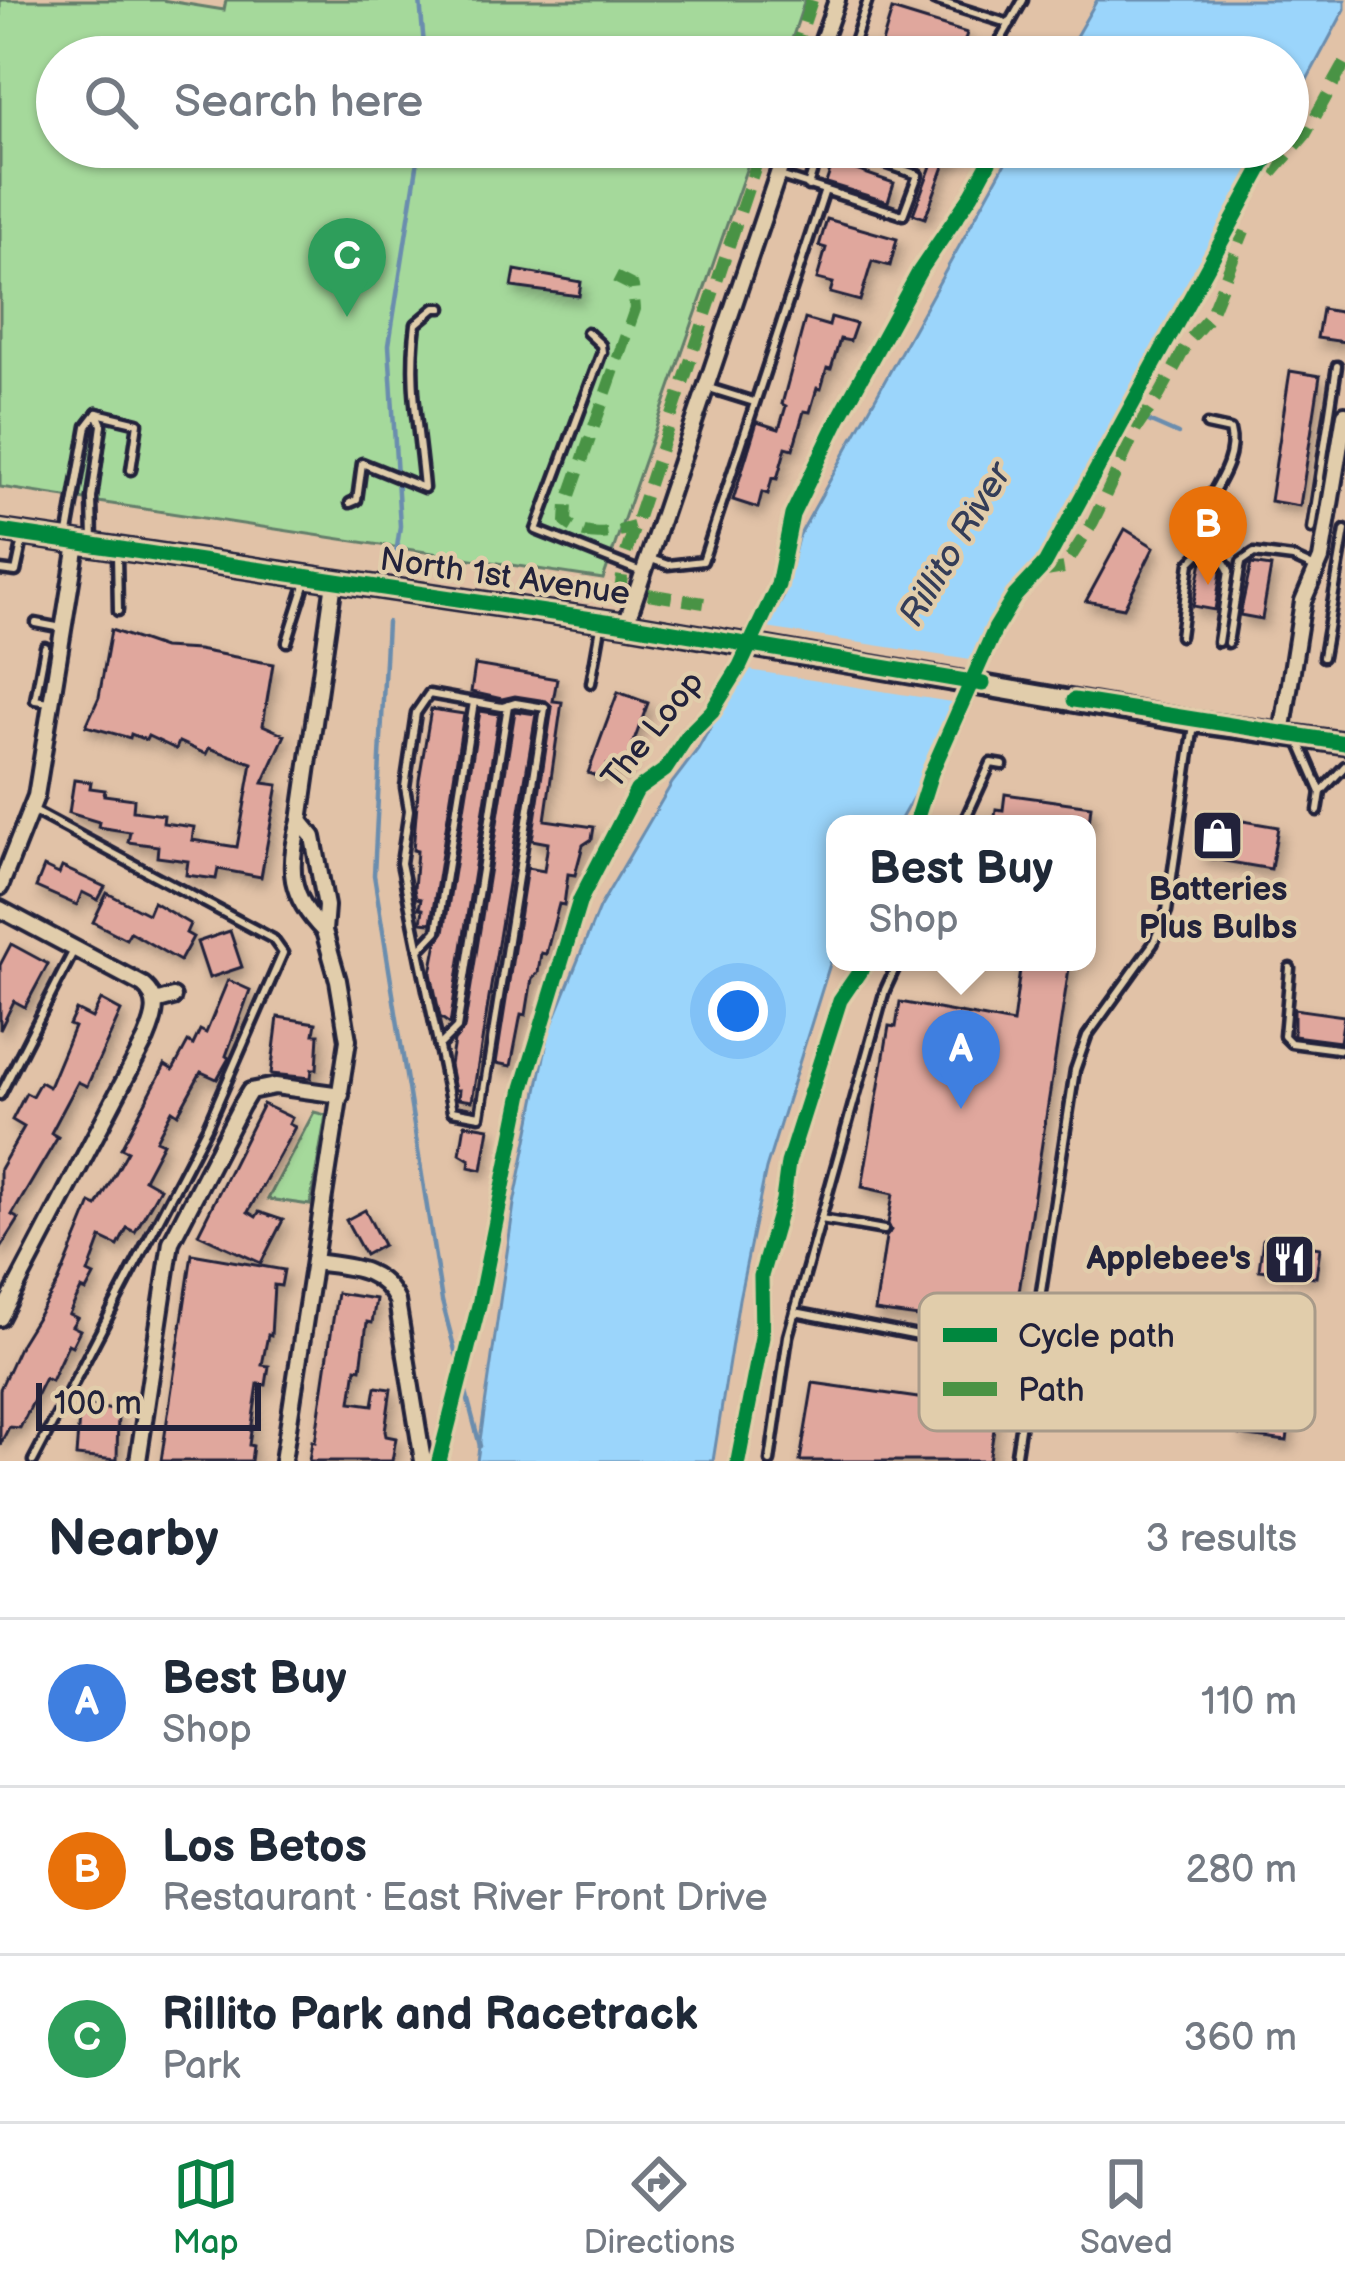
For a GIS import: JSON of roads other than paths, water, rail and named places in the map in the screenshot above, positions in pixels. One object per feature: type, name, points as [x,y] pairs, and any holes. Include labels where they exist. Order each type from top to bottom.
[{"type":"main road","name":"North 1st Avenue","points":[[0,531],[626,624],[1340,744]]},
{"type":"street","points":[[824,36],[836,0]]},
{"type":"street","points":[[626,624],[780,168]]},
{"type":"street","points":[[1289,735],[1303,601],[1317,569],[1345,414]]},
{"type":"street","points":[[0,887],[32,810],[79,544]]},
{"type":"street","points":[[324,932],[301,908],[290,856],[300,820],[334,582]]},
{"type":"street","points":[[284,1461],[348,1040],[324,932],[326,906],[317,879],[313,837],[300,820]]},
{"type":"street","points":[[0,909],[143,985],[154,1000],[146,1039],[0,1318]]},
{"type":"street","points":[[154,1000],[173,997]]},
{"type":"street","points":[[138,1461],[171,1243],[241,1106],[250,1091],[275,1086],[340,1095]]},
{"type":"street","points":[[314,1262],[370,1270],[392,1290],[423,1461]]},
{"type":"lane","points":[[856,36],[868,0]]},
{"type":"lane","points":[[934,0],[1010,24]]},
{"type":"lane","points":[[1003,36],[1023,0]]},
{"type":"lane","points":[[808,186],[814,168]]},
{"type":"lane","points":[[777,175],[903,215],[918,175],[898,168]]},
{"type":"lane","points":[[587,332],[602,352],[536,530],[645,566],[703,561],[824,193]]},
{"type":"lane","points":[[350,503],[357,500],[362,463],[424,488],[410,390],[411,360],[416,324],[435,308],[442,308]]},
{"type":"lane","points":[[1312,529],[1337,366]]},
{"type":"lane","points":[[706,387],[754,403]]},
{"type":"lane","points":[[97,413],[138,423],[131,470]]},
{"type":"lane","points":[[79,544],[92,498],[102,425],[97,413]]},
{"type":"lane","points":[[79,544],[87,426],[97,413]]},
{"type":"lane","points":[[1202,512],[1228,464],[1232,438],[1230,430],[1207,425]]},
{"type":"lane","points":[[1324,657],[1345,530]]},
{"type":"lane","points":[[0,570],[16,572],[23,535]]},
{"type":"lane","points":[[117,550],[118,611]]},
{"type":"lane","points":[[1180,636],[1190,563],[1200,553],[1215,555],[1229,571],[1218,642]]},
{"type":"lane","points":[[1228,643],[1241,562],[1254,553],[1293,558],[1317,569]]},
{"type":"lane","points":[[287,642],[307,578]]},
{"type":"lane","points":[[592,682],[602,621]]},
{"type":"lane","points":[[36,623],[64,628]]},
{"type":"lane","points":[[44,646],[35,700],[52,702]]},
{"type":"lane","points":[[429,694],[474,702],[545,708],[480,1116],[452,1112],[400,863],[416,713],[429,694]]},
{"type":"lane","points":[[419,950],[436,932],[474,702]]},
{"type":"lane","points":[[439,1046],[458,1028],[508,705]]},
{"type":"lane","points":[[1041,1293],[1076,1070],[1087,1036],[1153,944],[1167,911],[1194,722]]},
{"type":"lane","points":[[1289,735],[1321,792]]},
{"type":"lane","points":[[967,815],[992,763],[1003,765]]},
{"type":"lane","points":[[1318,811],[1321,792],[1345,766]]},
{"type":"lane","points":[[32,810],[273,939],[283,952],[206,1127],[33,1461]]},
{"type":"lane","points":[[0,1095],[75,948]]},
{"type":"lane","points":[[1290,968],[1283,1036],[1292,1043],[1345,1050]]},
{"type":"lane","points":[[770,1461],[795,1312],[894,971]]},
{"type":"lane","points":[[821,1219],[884,1230]]},
{"type":"lane","points":[[795,1312],[919,1336]]},
{"type":"lane","points":[[1015,1461],[1020,1431]]},
{"type":"water","points":[[1097,0],[1345,0],[1345,9],[1309,76],[1309,36],[1076,36]]},
{"type":"water","name":"Rillito River","points":[[1002,168],[1259,168],[1043,559],[1013,594],[990,633],[941,748],[903,815],[826,815],[828,971],[766,1169],[713,1461],[477,1461],[514,1204],[549,1032],[599,908],[672,783],[698,749],[783,598],[798,538]]},
{"type":"waterway","points":[[420,0],[423,36]]},
{"type":"waterway","points":[[394,568],[400,526],[389,345],[417,168]]},
{"type":"waterway","points":[[1137,416],[1178,434]]},
{"type":"waterway","points":[[387,622],[374,875],[442,1301],[480,1446]]},
{"type":"place","name":"Rillito Park and Racetrack","points":[[347,317]]},
{"type":"place","name":"Los Betos","points":[[1208,585]]},
{"type":"place","name":"Batteries Plus Bulbs","points":[[1218,836]]},
{"type":"place","name":"Best Buy","points":[[961,1109]]},
{"type":"place","name":"Applebee's","points":[[1290,1259]]}]
